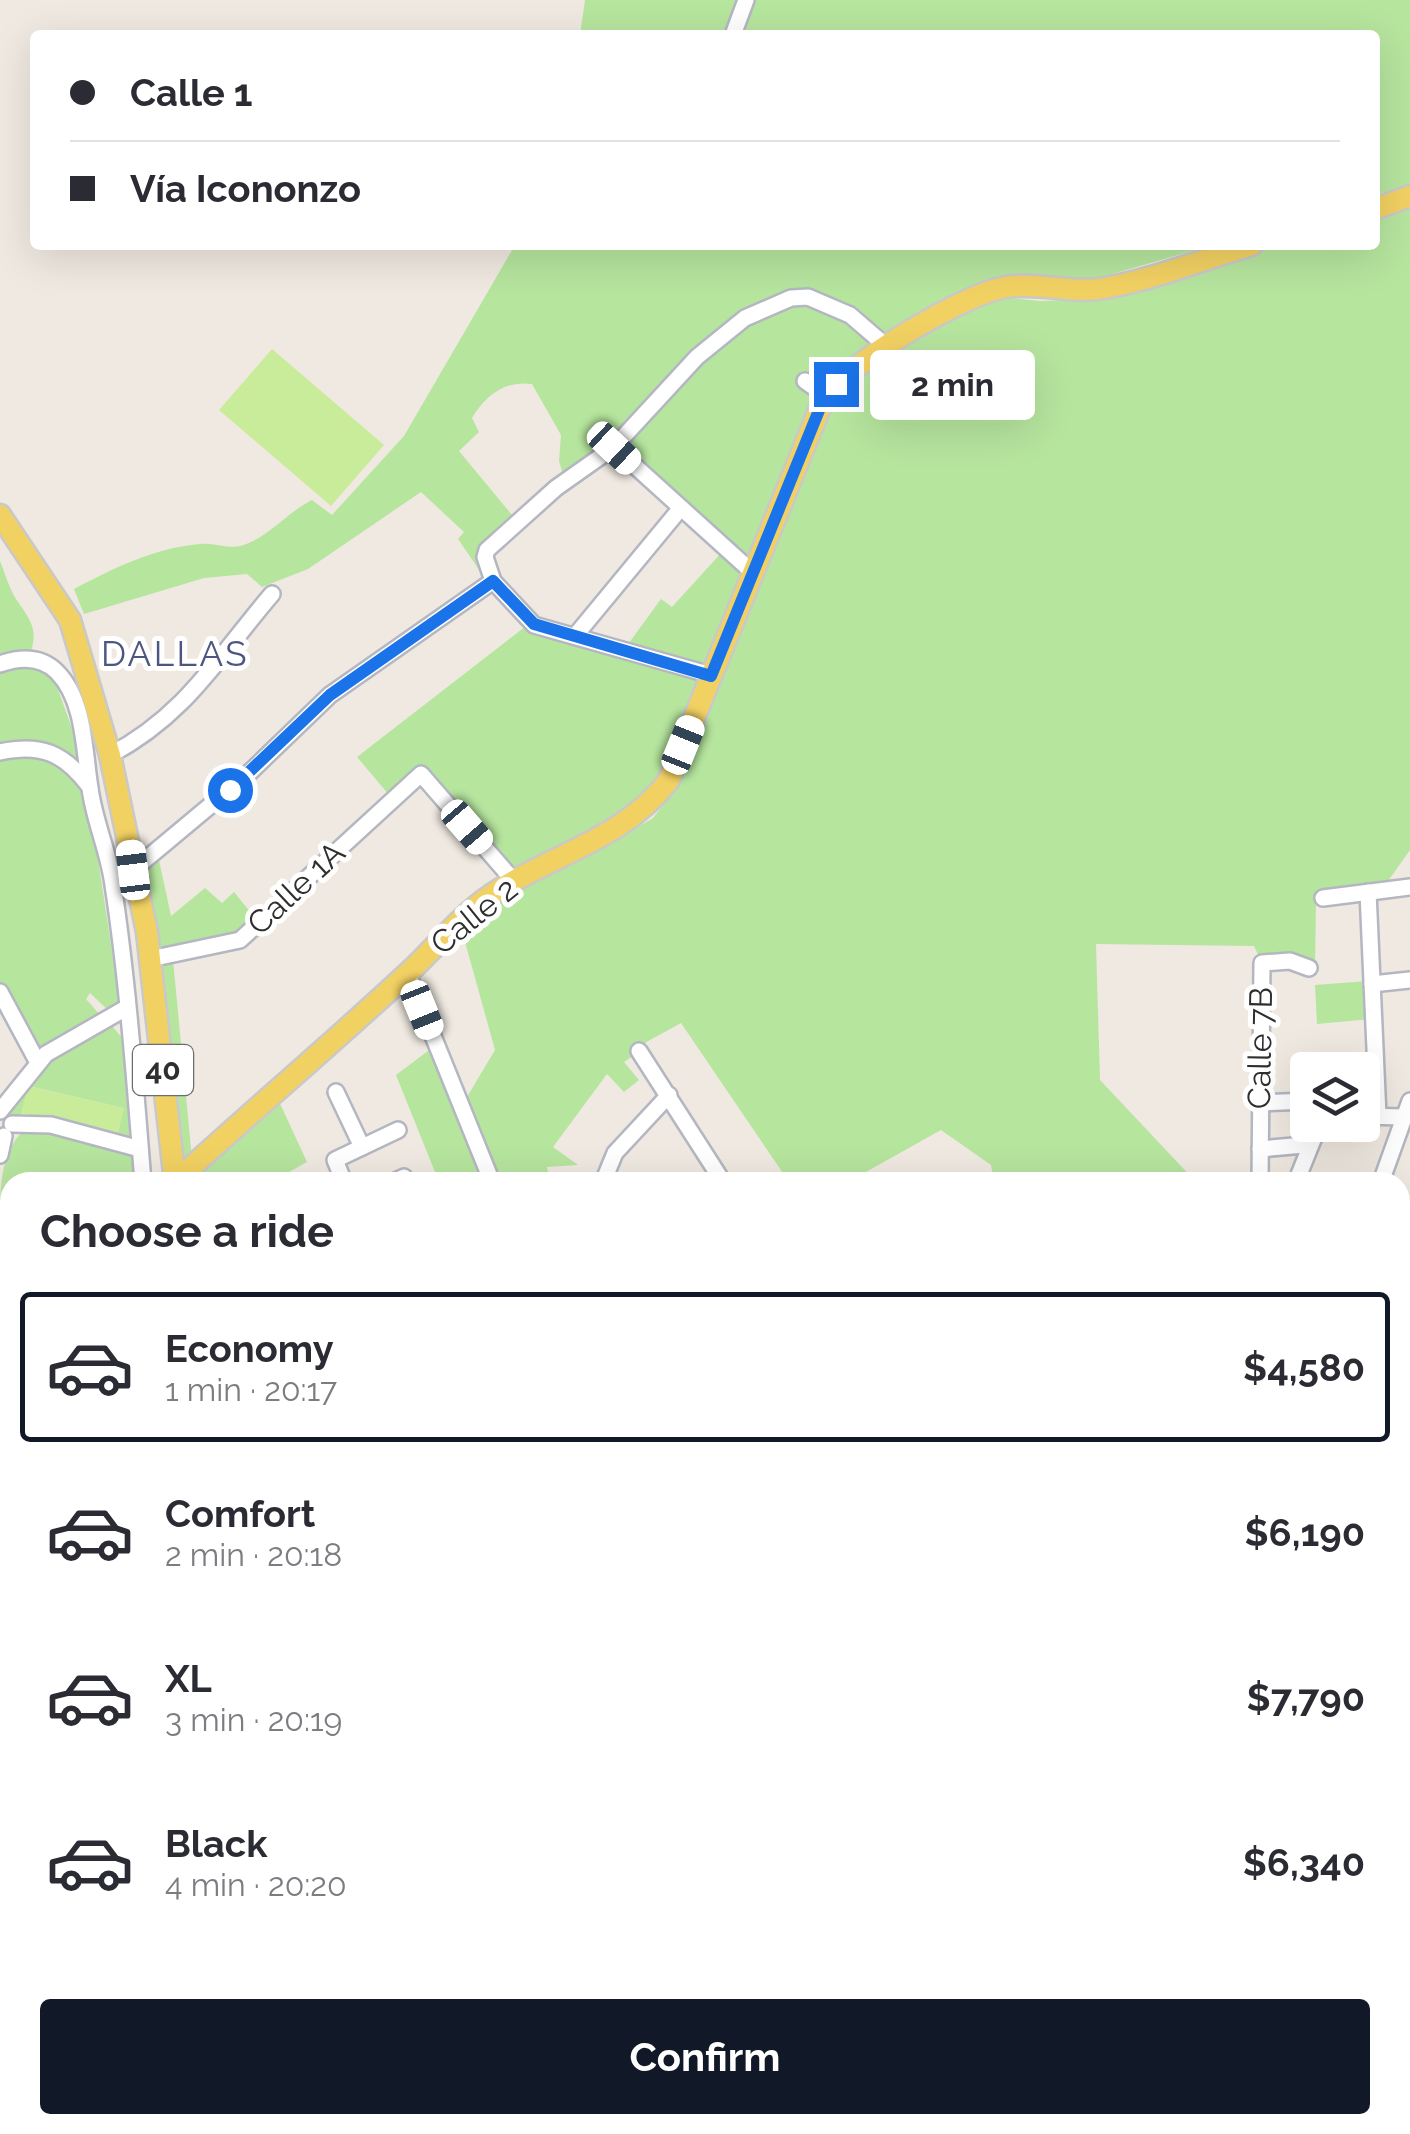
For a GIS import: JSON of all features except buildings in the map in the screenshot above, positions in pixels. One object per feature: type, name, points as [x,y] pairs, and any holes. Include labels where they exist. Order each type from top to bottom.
[{"type":"main road","points":[[1380,206],[1410,196]]},
{"type":"main road","points":[[826,396],[886,346],[988,290],[1011,286],[1106,288],[1235,250]]},
{"type":"main road","name":"Calle 2","points":[[186,1172],[408,974],[474,908],[513,880],[614,832],[655,799],[669,780],[826,396]]},
{"type":"main road","name":"40","points":[[0,515],[70,620],[110,755],[150,959],[174,1172]]},
{"type":"street","points":[[736,30],[746,0]]},
{"type":"street","points":[[711,676],[527,620],[493,581],[485,557],[487,550],[556,488],[614,448],[697,357],[745,318],[792,298],[808,297],[850,315],[886,346]]},
{"type":"street","points":[[805,381],[826,396]]},
{"type":"street","points":[[614,448],[750,574]]},
{"type":"street","points":[[575,636],[680,509]]},
{"type":"street","points":[[133,870],[248,774],[330,695],[493,581]]},
{"type":"street","points":[[110,755],[150,734],[190,696],[272,594]]},
{"type":"street","points":[[0,664],[38,660],[60,674],[80,724],[90,765],[89,786],[113,884],[142,1172]]},
{"type":"street","points":[[0,752],[33,748],[51,751],[61,756],[89,786]]},
{"type":"street","name":"Calle 1A","points":[[150,959],[240,940],[421,774],[513,880]]},
{"type":"street","points":[[1323,898],[1410,887]]},
{"type":"street","points":[[1368,892],[1375,1052]]},
{"type":"street","name":"Calle 7B","points":[[1260,1172],[1262,963],[1290,961],[1309,968]]},
{"type":"street","points":[[408,974],[488,1172]]},
{"type":"street","points":[[1372,984],[1410,980]]},
{"type":"street","points":[[0,992],[37,1062]]},
{"type":"street","points":[[0,1155],[3,1124],[37,1062],[126,1008]]},
{"type":"street","points":[[639,1051],[717,1172]]},
{"type":"street","points":[[336,1092],[362,1147]]},
{"type":"street","points":[[608,1172],[615,1154],[669,1095]]},
{"type":"street","points":[[1384,1172],[1410,1101]]},
{"type":"street","points":[[1259,1103],[1290,1102]]},
{"type":"street","points":[[1380,1116],[1404,1117]]},
{"type":"street","points":[[3,1124],[50,1125],[140,1149]]},
{"type":"street","points":[[340,1172],[335,1160],[398,1130]]},
{"type":"street","points":[[1260,1149],[1305,1142]]},
{"type":"street","points":[[1300,1172],[1312,1142]]},
{"type":"green space","points":[[585,0],[1410,0],[1410,185],[1380,194],[1380,30],[581,30]]},
{"type":"green space","points":[[1410,209],[1410,850],[1386,884],[1322,891],[1316,902],[1315,966],[1262,963],[1254,946],[1096,944],[1100,1080],[1187,1172],[992,1172],[991,1165],[941,1130],[866,1172],[782,1172],[681,1023],[632,1050],[634,1055],[624,1062],[639,1080],[624,1092],[607,1074],[553,1147],[578,1165],[547,1167],[548,1172],[493,1172],[467,1097],[495,1050],[462,931],[480,911],[536,874],[582,860],[653,818],[680,783],[708,717],[722,668],[832,406],[884,357],[991,296],[1040,301],[1096,299],[1258,250],[1380,250],[1380,217]]},
{"type":"green space","points":[[512,250],[1196,250],[1088,281],[1006,282],[820,397],[749,563],[614,439],[564,478],[559,461],[561,435],[532,384],[522,383],[497,391],[483,403],[472,418],[479,432],[459,451],[512,515],[477,561],[488,583],[458,539],[464,532],[421,492],[308,569],[262,587],[247,574],[204,578],[84,614],[74,589],[135,560],[183,546],[240,546],[260,537],[312,500],[332,515],[404,436]]},
{"type":"green space","points":[[272,349],[384,445],[331,506],[219,410]]},
{"type":"green space","points":[[723,551],[744,573],[704,670],[626,647],[661,599],[672,607]]},
{"type":"green space","points":[[0,561],[34,636],[31,651],[0,658]]},
{"type":"green space","points":[[526,626],[701,677],[660,778],[636,809],[514,874],[422,766],[390,796],[357,757]]},
{"type":"green space","points":[[15,662],[45,670],[55,681],[86,768],[0,749],[0,667]]},
{"type":"green space","points":[[48,754],[84,787],[90,806],[119,998],[112,1014],[90,993],[86,999],[101,1016],[38,1057],[0,985],[0,755]]},
{"type":"green space","points":[[159,860],[171,916],[205,888],[222,903],[234,892],[256,919],[234,937],[158,953],[148,871]]},
{"type":"green space","points":[[173,960],[192,1159],[181,1162],[159,962]]},
{"type":"green space","points":[[1368,981],[1371,1019],[1317,1024],[1315,985]]},
{"type":"green space","points":[[112,1026],[124,1040],[137,1143],[117,1137],[123,1108],[29,1086],[22,1114],[26,1114],[10,1115],[6,1109],[40,1066]]},
{"type":"green space","points":[[432,1048],[483,1172],[435,1172],[396,1075]]},
{"type":"green space","points":[[28,1086],[124,1108],[117,1137],[73,1127],[74,1120],[72,1126],[21,1113]]},
{"type":"green space","points":[[277,1097],[307,1162],[289,1172],[194,1172]]},
{"type":"green space","points":[[26,1128],[137,1157],[138,1172],[3,1172],[17,1137]]},
{"type":"district","name":"DALLAS","points":[[175,654]]},
{"type":"route","points":[[230,790],[330,695],[493,581],[506,599],[534,624],[711,676],[822,403],[836,384]]}]
